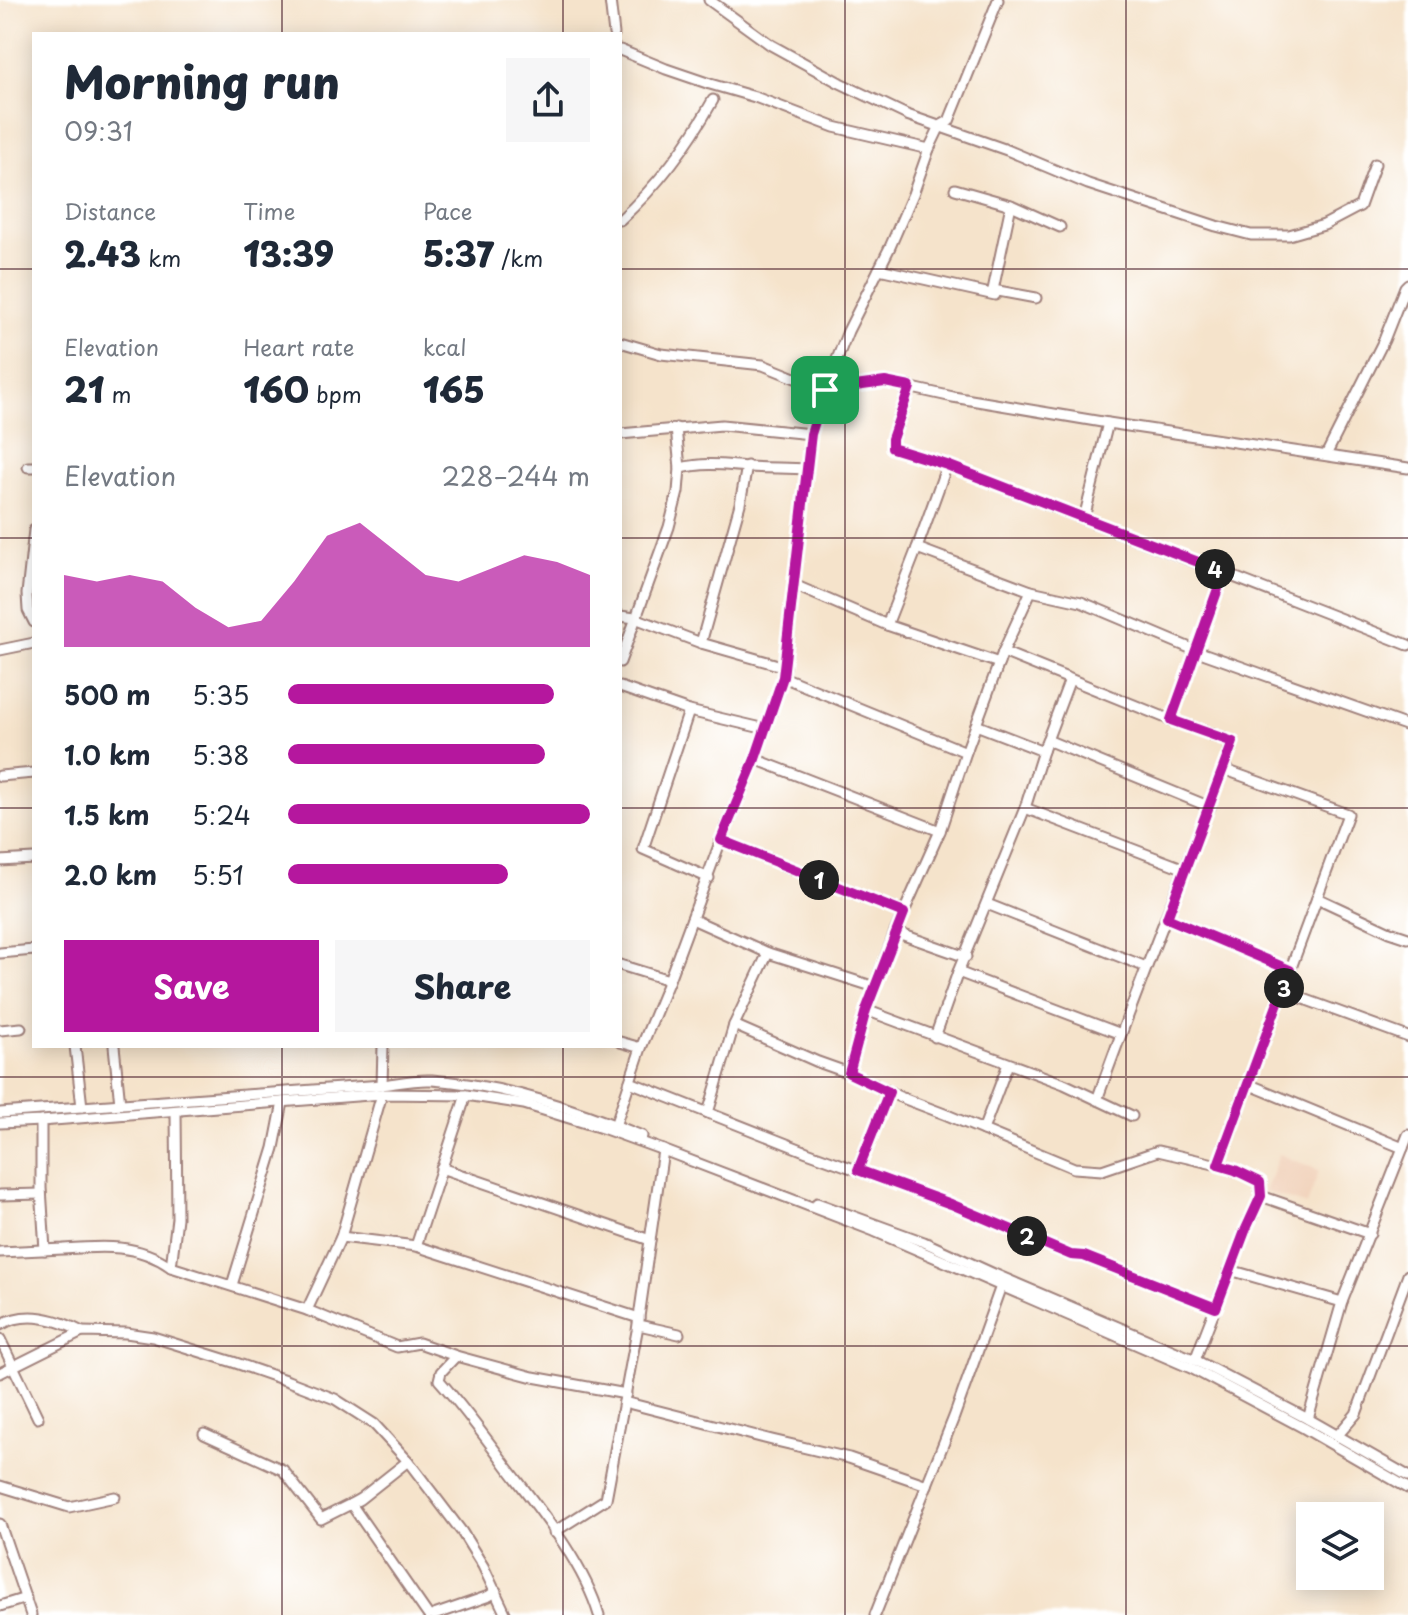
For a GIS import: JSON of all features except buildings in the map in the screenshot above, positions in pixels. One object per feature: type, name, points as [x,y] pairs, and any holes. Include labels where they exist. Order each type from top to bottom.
[{"type":"street","points":[[610,0],[614,32]]},
{"type":"street","points":[[709,0],[771,45],[907,115],[1007,150],[1088,184],[1251,235],[1289,235],[1324,225],[1360,206],[1375,164]]},
{"type":"street","points":[[614,1128],[641,1048],[755,759],[784,672],[811,434],[825,390],[848,331],[913,194],[929,149],[940,126],[949,121],[998,0]]},
{"type":"street","points":[[622,51],[834,127],[929,149]]},
{"type":"street","points":[[622,218],[667,169],[713,100]]},
{"type":"street","points":[[955,189],[1011,205],[1060,227]]},
{"type":"street","points":[[879,269],[995,295],[993,290],[1011,205]]},
{"type":"street","points":[[1326,455],[1384,340],[1407,283]]},
{"type":"street","points":[[993,290],[1036,298]]},
{"type":"street","points":[[622,343],[661,354],[763,365],[825,390],[885,382],[1108,423],[1408,468]]},
{"type":"street","points":[[910,387],[892,439],[892,448],[947,465],[1408,645]]},
{"type":"street","points":[[1084,518],[1108,423]]},
{"type":"street","points":[[622,434],[722,425],[811,434]]},
{"type":"street","points":[[622,656],[669,527],[678,492],[680,468],[676,428]]},
{"type":"street","points":[[680,468],[720,463],[807,469]]},
{"type":"street","points":[[887,625],[947,465]]},
{"type":"street","points":[[701,643],[740,504],[747,466]]},
{"type":"street","points":[[32,548],[27,594],[32,618]]},
{"type":"street","points":[[917,548],[1031,591],[1081,602],[1197,651],[1408,726]]},
{"type":"street","points":[[1171,720],[1224,572]]},
{"type":"street","points":[[794,585],[887,625],[999,663]]},
{"type":"street","points":[[849,1073],[866,1010],[895,932],[940,831],[1003,652],[1031,591]]},
{"type":"street","points":[[622,616],[635,618],[784,672],[966,752]]},
{"type":"street","points":[[0,650],[32,643]]},
{"type":"street","points":[[1003,652],[1233,742],[1097,1100]]},
{"type":"street","points":[[935,1037],[1025,808],[1070,679]]},
{"type":"street","points":[[622,688],[689,711],[766,729]]},
{"type":"street","points":[[689,711],[643,849],[709,878]]},
{"type":"street","points":[[976,725],[1043,751]]},
{"type":"street","points":[[1047,740],[1210,807]]},
{"type":"street","points":[[755,759],[940,831]]},
{"type":"street","points":[[1218,1165],[1348,814],[1223,769]]},
{"type":"street","points":[[0,776],[32,773]]},
{"type":"street","points":[[1025,808],[1185,869]]},
{"type":"street","points":[[721,840],[904,913]]},
{"type":"street","points":[[0,861],[32,859]]},
{"type":"street","points":[[1317,898],[1408,938]]},
{"type":"street","points":[[987,904],[1146,967]]},
{"type":"street","points":[[1167,918],[1290,970]]},
{"type":"street","points":[[692,919],[768,953],[875,987]]},
{"type":"street","points":[[895,932],[966,957]]},
{"type":"street","points":[[0,953],[32,950]]},
{"type":"street","points":[[708,1113],[734,1025],[768,953]]},
{"type":"street","points":[[622,966],[669,980]]},
{"type":"street","points":[[958,972],[1121,1034]]},
{"type":"street","points":[[1282,991],[1408,1037]]},
{"type":"street","points":[[866,1010],[1064,1084],[1132,1116]]},
{"type":"street","points":[[734,1025],[1074,1168],[1102,1170],[1158,1151],[1235,1170],[1260,1182],[1261,1196],[1195,1360]]},
{"type":"street","points":[[0,1030],[21,1028]]},
{"type":"street","points":[[622,1043],[641,1048]]},
{"type":"street","points":[[75,1048],[82,1107]]},
{"type":"street","points":[[114,1048],[120,1104]]},
{"type":"street","points":[[307,1310],[341,1237],[382,1090],[383,1048]]},
{"type":"street","points":[[983,1130],[1008,1064]]},
{"type":"street","points":[[0,1123],[283,1102],[382,1090],[429,1079],[505,1090],[924,1242],[1195,1360],[1408,1476]]},
{"type":"street","points":[[630,1082],[951,1204],[1071,1255],[1084,1256],[1216,1308]]},
{"type":"street","points":[[1248,1084],[1403,1148]]},
{"type":"street","points":[[0,1113],[382,1090],[466,1095],[524,1104],[614,1128],[663,1150],[874,1231],[1191,1368],[1408,1488]]},
{"type":"street","points":[[858,1170],[889,1092]]},
{"type":"street","points":[[416,1246],[466,1095]]},
{"type":"street","points":[[232,1285],[274,1148],[283,1102]]},
{"type":"street","points":[[171,1267],[177,1218],[176,1111]]},
{"type":"street","points":[[41,1121],[45,1250]]},
{"type":"street","points":[[1308,1419],[1342,1302],[1408,1135]]},
{"type":"street","points":[[554,1532],[606,1499],[639,1318],[663,1150]]},
{"type":"street","points":[[441,1168],[650,1240]]},
{"type":"street","points":[[0,1195],[41,1194]]},
{"type":"street","points":[[1261,1196],[1370,1234]]},
{"type":"street","points":[[341,1237],[416,1246],[639,1318]]},
{"type":"street","points":[[0,1252],[111,1246],[140,1250],[171,1267],[307,1310],[397,1347],[419,1343],[533,1377],[625,1398],[772,1440],[849,1458],[927,1485]]},
{"type":"street","points":[[1230,1270],[1342,1302]]},
{"type":"street","points":[[1337,1436],[1356,1414],[1408,1275]]},
{"type":"street","points":[[875,1615],[1001,1286]]},
{"type":"street","points":[[0,1325],[20,1316],[61,1321],[82,1332],[153,1337],[335,1399],[374,1424],[408,1461],[462,1532],[496,1591],[506,1615]]},
{"type":"street","points":[[639,1318],[639,1325],[679,1334]]},
{"type":"street","points":[[0,1373],[82,1332]]},
{"type":"street","points":[[0,1339],[38,1418]]},
{"type":"street","points":[[456,1356],[441,1372],[439,1380],[570,1554],[599,1615]]},
{"type":"street","points":[[204,1434],[283,1470],[321,1519],[367,1494],[408,1461]]},
{"type":"street","points":[[0,1486],[69,1507],[115,1497]]},
{"type":"street","points":[[351,1504],[428,1615]]},
{"type":"street","points":[[0,1524],[31,1615]]},
{"type":"street","points":[[434,1615],[496,1591]]},
{"type":"street","points":[[0,1606],[26,1598]]},
{"type":"shaded area","points":[[1279,1154],[1319,1170],[1307,1205],[1265,1192]]},
{"type":"route","points":[[885,382],[910,387],[892,439],[892,448],[947,465],[1224,572],[1171,720],[1233,742],[1167,918],[1290,970],[1218,1165],[1260,1182],[1261,1196],[1216,1308],[1084,1256],[1071,1255],[951,1204],[858,1170],[889,1092],[849,1073],[866,1010],[904,913],[721,840],[755,759],[783,677],[811,434],[825,390],[885,382]]}]
